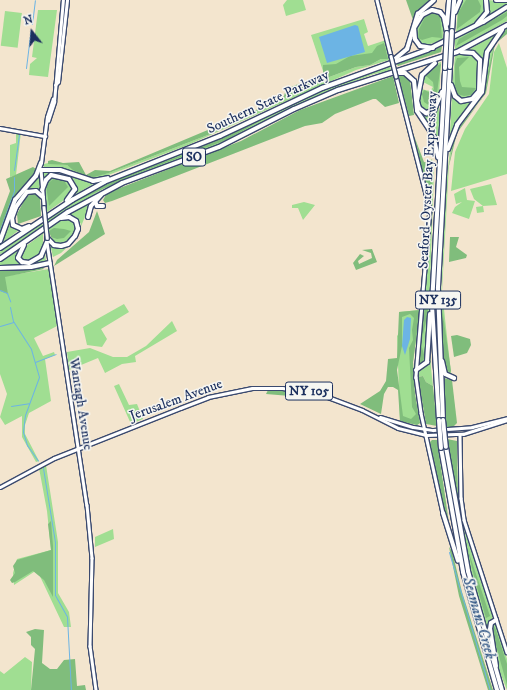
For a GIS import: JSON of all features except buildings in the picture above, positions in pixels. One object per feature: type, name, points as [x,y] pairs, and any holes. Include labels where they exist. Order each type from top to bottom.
[{"type":"highway","points":[[381,66],[404,52],[415,19],[434,0]]},
{"type":"highway","name":"Seaford-Oyster Bay Expressway","points":[[441,420],[438,328],[445,68],[449,0]]},
{"type":"highway","name":"Seaford-Oyster Bay Expressway","points":[[454,0],[432,304],[441,420],[451,514],[467,589],[497,690]]},
{"type":"highway","points":[[452,24],[460,0]]},
{"type":"highway","points":[[471,29],[487,13],[486,0]]},
{"type":"highway","points":[[496,0],[507,0]]},
{"type":"highway","name":"Southern State Parkway","points":[[0,248],[40,220],[104,182],[154,161],[202,144],[322,88],[433,48],[471,29],[507,7]]},
{"type":"highway","points":[[433,48],[420,46],[414,39],[416,24],[422,15],[432,10],[440,12],[444,17],[447,33]]},
{"type":"highway","points":[[442,171],[454,130],[482,92],[484,61],[489,46],[506,26]]},
{"type":"highway","name":"Southern State Parkway","points":[[0,259],[60,218],[106,191],[219,147],[314,100],[390,74],[441,59],[506,26]]},
{"type":"highway","points":[[450,67],[452,89],[455,96],[466,101],[474,98],[480,87],[480,60],[471,52],[457,52]]},
{"type":"highway","points":[[441,59],[427,67],[422,75],[417,104],[421,111],[431,112],[440,102],[445,68]]},
{"type":"highway","points":[[390,74],[405,73],[414,81],[415,105],[435,140],[442,171]]},
{"type":"highway","points":[[41,170],[60,170],[93,181],[154,161]]},
{"type":"highway","points":[[0,241],[15,200],[36,176],[41,163]]},
{"type":"highway","points":[[42,190],[47,178],[55,174],[68,179],[74,184],[74,194],[50,214]]},
{"type":"highway","points":[[40,220],[22,229],[15,227],[12,220],[16,207],[27,192],[36,191],[43,196]]},
{"type":"highway","points":[[88,217],[95,201],[106,191]]},
{"type":"highway","points":[[95,201],[97,206],[103,206]]},
{"type":"highway","points":[[38,234],[19,250],[17,255],[20,260],[26,263],[37,259],[47,240],[54,245],[61,246],[68,244],[75,236],[78,229],[76,221],[69,217],[60,218]]},
{"type":"highway","points":[[0,268],[31,267],[50,263]]},
{"type":"highway","points":[[416,370],[427,362],[432,304]]},
{"type":"highway","points":[[438,328],[443,371],[454,378]]},
{"type":"highway","name":"Seaford-Oyster Bay Expressway","points":[[444,448],[466,564],[502,690]]},
{"type":"highway","points":[[443,514],[467,589]]},
{"type":"highway","points":[[496,620],[491,623],[490,629],[499,682]]},
{"type":"main road","name":"Wantagh Avenue","points":[[63,0],[51,117],[48,121],[45,136],[41,170],[50,263],[91,544],[90,646],[96,690]]},
{"type":"main road","name":"Wantagh Avenue","points":[[55,85],[60,62],[67,0]]},
{"type":"main road","points":[[377,0],[430,209],[416,370],[424,429],[443,514]]},
{"type":"main road","points":[[0,128],[45,136]]},
{"type":"main road","name":"Jerusalem Avenue","points":[[0,487],[78,448],[208,397],[252,388],[282,388],[314,392],[362,412],[367,412],[424,429],[455,430],[507,419]]},
{"type":"main road","name":"Jerusalem Avenue","points":[[367,412],[397,429],[426,435],[460,435],[507,419]]},
{"type":"main road","points":[[460,435],[461,498],[464,520],[507,652]]},
{"type":"green space","points":[[287,0],[303,0],[306,10],[286,16],[283,5]]},
{"type":"green space","points":[[406,0],[430,0],[413,20]]},
{"type":"green space","points":[[461,0],[485,0],[487,8],[476,23],[456,33],[458,7]]},
{"type":"green space","points":[[466,0],[478,0],[481,6],[480,12],[457,29],[458,13]]},
{"type":"green space","points":[[488,0],[507,2],[507,4],[484,19],[489,10]]},
{"type":"green space","points":[[38,10],[57,10],[48,77],[29,75],[30,64],[37,58],[32,57]]},
{"type":"green space","points":[[507,10],[507,21],[455,50],[455,40]]},
{"type":"green space","points":[[5,11],[22,13],[18,48],[1,46]]},
{"type":"green space","points":[[434,11],[444,18],[443,40],[424,46],[417,42],[415,31],[423,15]]},
{"type":"green space","points":[[507,12],[507,16],[502,20],[456,46],[459,39]]},
{"type":"green space","points":[[432,13],[440,15],[442,38],[432,37],[422,40],[418,38],[419,29],[425,17]]},
{"type":"green space","points":[[364,19],[368,32],[364,34],[368,46],[386,40],[389,60],[356,70],[188,145],[103,177],[90,180],[44,167],[44,164],[48,163],[67,165],[86,177],[109,173],[213,133],[324,79],[356,67],[370,65],[381,59],[387,59],[386,52],[324,74],[311,35]]},
{"type":"green space","points":[[507,28],[494,45],[486,87],[482,98],[461,125],[454,137],[449,164],[442,291],[451,373],[449,375],[446,372],[443,365],[442,352],[445,369],[450,373],[441,300],[446,186],[452,138],[459,124],[484,91],[488,49]]},
{"type":"green space","points":[[507,28],[507,34],[495,44],[486,93],[482,98],[494,45]]},
{"type":"green space","points":[[496,34],[488,45],[482,61],[470,49]]},
{"type":"green space","points":[[384,43],[388,59],[381,59],[370,65],[356,67],[324,79],[213,133],[109,173],[90,178],[73,170],[67,165],[48,164],[48,161],[52,160],[63,163],[79,162],[86,175],[95,170],[110,171],[277,101],[284,96],[286,89],[323,74],[323,65],[336,64],[350,56],[372,53],[377,46]]},
{"type":"green space","points":[[499,43],[507,68],[507,174],[451,191],[455,152],[465,129],[489,94],[494,52]]},
{"type":"green space","points":[[442,46],[441,52],[398,66],[396,63]]},
{"type":"green space","points":[[463,53],[470,53],[479,60],[479,87],[473,97],[462,99],[452,88],[455,56]]},
{"type":"green space","points":[[469,57],[459,67],[460,81],[462,87],[476,88],[471,95],[464,96],[457,94],[455,89],[455,64],[457,58]]},
{"type":"green space","points":[[441,62],[439,98],[432,110],[423,110],[419,105],[421,89],[430,91],[433,87],[423,82],[423,76],[430,66]]},
{"type":"green space","points":[[441,64],[436,100],[430,106],[424,102],[422,94],[424,90],[431,93],[434,89],[433,82],[426,76],[429,69]]},
{"type":"green space","points":[[390,65],[391,71],[374,74],[331,90],[210,149],[103,189],[48,223],[48,217],[101,185],[207,144],[329,87]]},
{"type":"green space","points":[[398,75],[404,75],[410,80],[414,115],[409,116]]},
{"type":"green space","points":[[393,76],[399,103],[385,107],[376,99],[373,99],[335,114],[322,123],[305,126],[112,201],[105,203],[103,200],[107,193],[241,141],[300,110]]},
{"type":"green space","points":[[452,93],[463,102],[475,101],[450,134]]},
{"type":"green space","points":[[479,103],[457,133],[448,170],[454,137],[461,125]]},
{"type":"green space","points":[[439,105],[438,145],[418,111],[434,111]]},
{"type":"green space","points":[[262,120],[226,140],[136,174],[74,202],[114,180],[185,154]]},
{"type":"green space","points":[[16,131],[21,132],[16,175],[10,177],[10,145],[16,143]]},
{"type":"green space","points":[[413,133],[424,162],[430,163],[432,171],[432,211]]},
{"type":"green space","points":[[432,159],[434,170],[429,314],[425,362],[419,367],[432,208],[430,163],[427,163]]},
{"type":"green space","points":[[33,167],[36,169],[31,179],[13,199],[0,234],[0,218],[10,191],[6,179]]},
{"type":"green space","points":[[44,171],[62,171],[95,183],[76,194],[76,185],[73,179],[59,173],[51,174],[44,180]]},
{"type":"green space","points":[[39,175],[40,190],[30,189],[24,192],[13,211],[12,225],[19,230],[0,245],[15,202]]},
{"type":"green space","points":[[55,175],[70,181],[74,188],[70,196],[47,212],[45,184]]},
{"type":"green space","points":[[57,176],[63,179],[68,187],[49,206],[46,185]]},
{"type":"green space","points":[[491,184],[497,205],[483,206],[474,199],[470,189]]},
{"type":"green space","points":[[465,188],[467,200],[475,201],[469,219],[452,213],[455,207],[462,202],[456,204],[454,194]]},
{"type":"green space","points":[[32,192],[40,198],[41,216],[18,224],[17,214],[25,199]]},
{"type":"green space","points":[[96,197],[84,219],[76,239],[61,253],[53,257],[50,244],[60,249],[67,245],[79,231],[81,224],[76,217],[68,215]]},
{"type":"green space","points":[[304,202],[315,205],[303,220],[298,208],[292,208],[292,205]]},
{"type":"green space","points":[[483,206],[484,212],[477,213],[476,207]]},
{"type":"green space","points":[[97,211],[105,234],[54,266],[57,260],[89,232]]},
{"type":"green space","points":[[64,218],[75,221],[77,230],[66,243],[54,243],[49,231],[43,234],[43,250],[38,257],[32,261],[21,260],[19,256],[22,249]]},
{"type":"green space","points":[[42,221],[43,227],[0,256],[4,253],[0,254],[0,251]]},
{"type":"green space","points":[[54,228],[71,231],[64,238],[57,239],[51,237],[49,231]]},
{"type":"green space","points":[[450,237],[459,237],[456,247],[467,255],[466,258],[449,262]]},
{"type":"green space","points":[[372,249],[377,262],[356,270],[353,263],[360,254],[364,256],[358,261],[359,264],[372,258],[371,253],[362,250]]},
{"type":"green space","points":[[17,251],[18,263],[33,263],[40,259],[45,252],[46,262],[0,267],[0,262]]},
{"type":"green space","points":[[42,267],[44,269],[5,277],[8,294],[0,291],[0,271]]},
{"type":"green space","points":[[49,269],[57,326],[34,338],[43,356],[54,352],[55,355],[45,359],[51,401],[29,413],[25,425],[25,434],[39,461],[36,462],[22,437],[22,416],[5,425],[0,417],[7,394],[0,374],[0,277]]},
{"type":"green space","points":[[427,292],[428,312],[421,344],[425,358],[420,364],[419,347]]},
{"type":"green space","points":[[441,300],[451,371],[450,373],[445,369],[442,352]]},
{"type":"green space","points":[[124,304],[129,312],[101,329],[107,339],[102,347],[87,345],[83,327]]},
{"type":"green space","points":[[420,310],[413,362],[414,393],[420,423],[417,425],[400,421],[397,336],[399,333],[399,312]]},
{"type":"green space","points":[[420,310],[413,362],[415,393],[420,423],[417,425],[400,421],[398,390],[393,387],[388,387],[384,394],[381,414],[360,404],[380,391],[386,381],[388,359],[397,358],[399,312]],"holes":[[[410,314],[414,318],[412,330],[413,340],[409,348],[412,407],[416,414],[411,419],[403,416],[397,370],[402,346],[402,317]]]},
{"type":"green space","points":[[172,321],[177,331],[135,356],[136,362],[122,364],[105,373],[98,358],[69,370],[67,352],[90,348],[113,357],[127,357],[146,346]]},
{"type":"green space","points":[[457,335],[470,339],[471,345],[467,353],[454,357],[451,336]]},
{"type":"green space","points":[[430,342],[433,386],[426,382],[423,376],[418,377],[418,372],[427,365]]},
{"type":"green space","points":[[423,376],[426,382],[433,386],[437,426],[426,424],[418,377]]},
{"type":"green space","points":[[444,378],[452,380],[457,423],[453,427],[446,427]]},
{"type":"green space","points":[[119,384],[129,405],[137,404],[143,419],[131,424],[114,386]]},
{"type":"green space","points":[[268,390],[295,392],[326,399],[266,394]]},
{"type":"green space","points":[[447,439],[457,441],[458,499],[456,495]]},
{"type":"green space","points":[[432,440],[437,440],[450,530],[445,514],[430,442]]},
{"type":"green space","points":[[46,465],[58,542],[58,593],[69,612],[71,627],[64,627],[37,570],[14,585],[13,573],[17,559],[51,550],[47,511],[39,468]]},
{"type":"green space","points":[[459,493],[461,520],[493,617],[490,622],[490,642],[463,540],[456,495],[458,498]]},
{"type":"green space","points":[[51,521],[53,546],[53,597],[44,580],[33,571],[15,582],[12,583],[10,580],[15,573],[13,566],[17,560],[51,550],[48,524]]},
{"type":"green space","points":[[113,529],[114,539],[95,547],[95,537]]},
{"type":"green space","points":[[449,547],[452,551],[462,592],[493,690],[488,690],[459,596]]},
{"type":"green space","points":[[467,547],[490,616],[486,618],[476,584]]},
{"type":"green space","points":[[495,622],[507,659],[507,690],[499,670],[490,627]]},
{"type":"green space","points":[[495,627],[507,664],[507,685],[493,635],[492,628]]},
{"type":"green space","points":[[35,629],[44,630],[42,663],[50,669],[57,669],[64,660],[75,659],[77,686],[85,685],[86,690],[31,690],[35,649],[31,645],[31,637],[26,632]]},
{"type":"green space","points":[[25,657],[32,662],[31,690],[0,690],[0,671],[4,674]]},
{"type":"water","points":[[355,25],[358,26],[365,52],[327,63],[319,37]]},
{"type":"water","points":[[407,317],[411,318],[410,339],[405,355],[402,346],[404,320]]},
{"type":"waterway","points":[[32,24],[35,0]]},
{"type":"waterway","points":[[26,68],[31,30]]},
{"type":"waterway","points":[[14,170],[19,133]]},
{"type":"waterway","points":[[0,230],[14,191],[14,177]]},
{"type":"waterway","points":[[0,290],[7,293],[10,301]]},
{"type":"waterway","points":[[10,307],[13,321],[31,349],[39,377],[25,415],[23,432],[27,445],[38,461]]},
{"type":"waterway","points":[[0,326],[13,322]]},
{"type":"waterway","points":[[35,362],[56,354]]},
{"type":"waterway","points":[[11,406],[29,403]]},
{"type":"waterway","points":[[43,468],[55,542],[55,595],[67,617],[71,690]]},
{"type":"waterway","name":"Seamans Creek","points":[[449,552],[490,690]]}]
